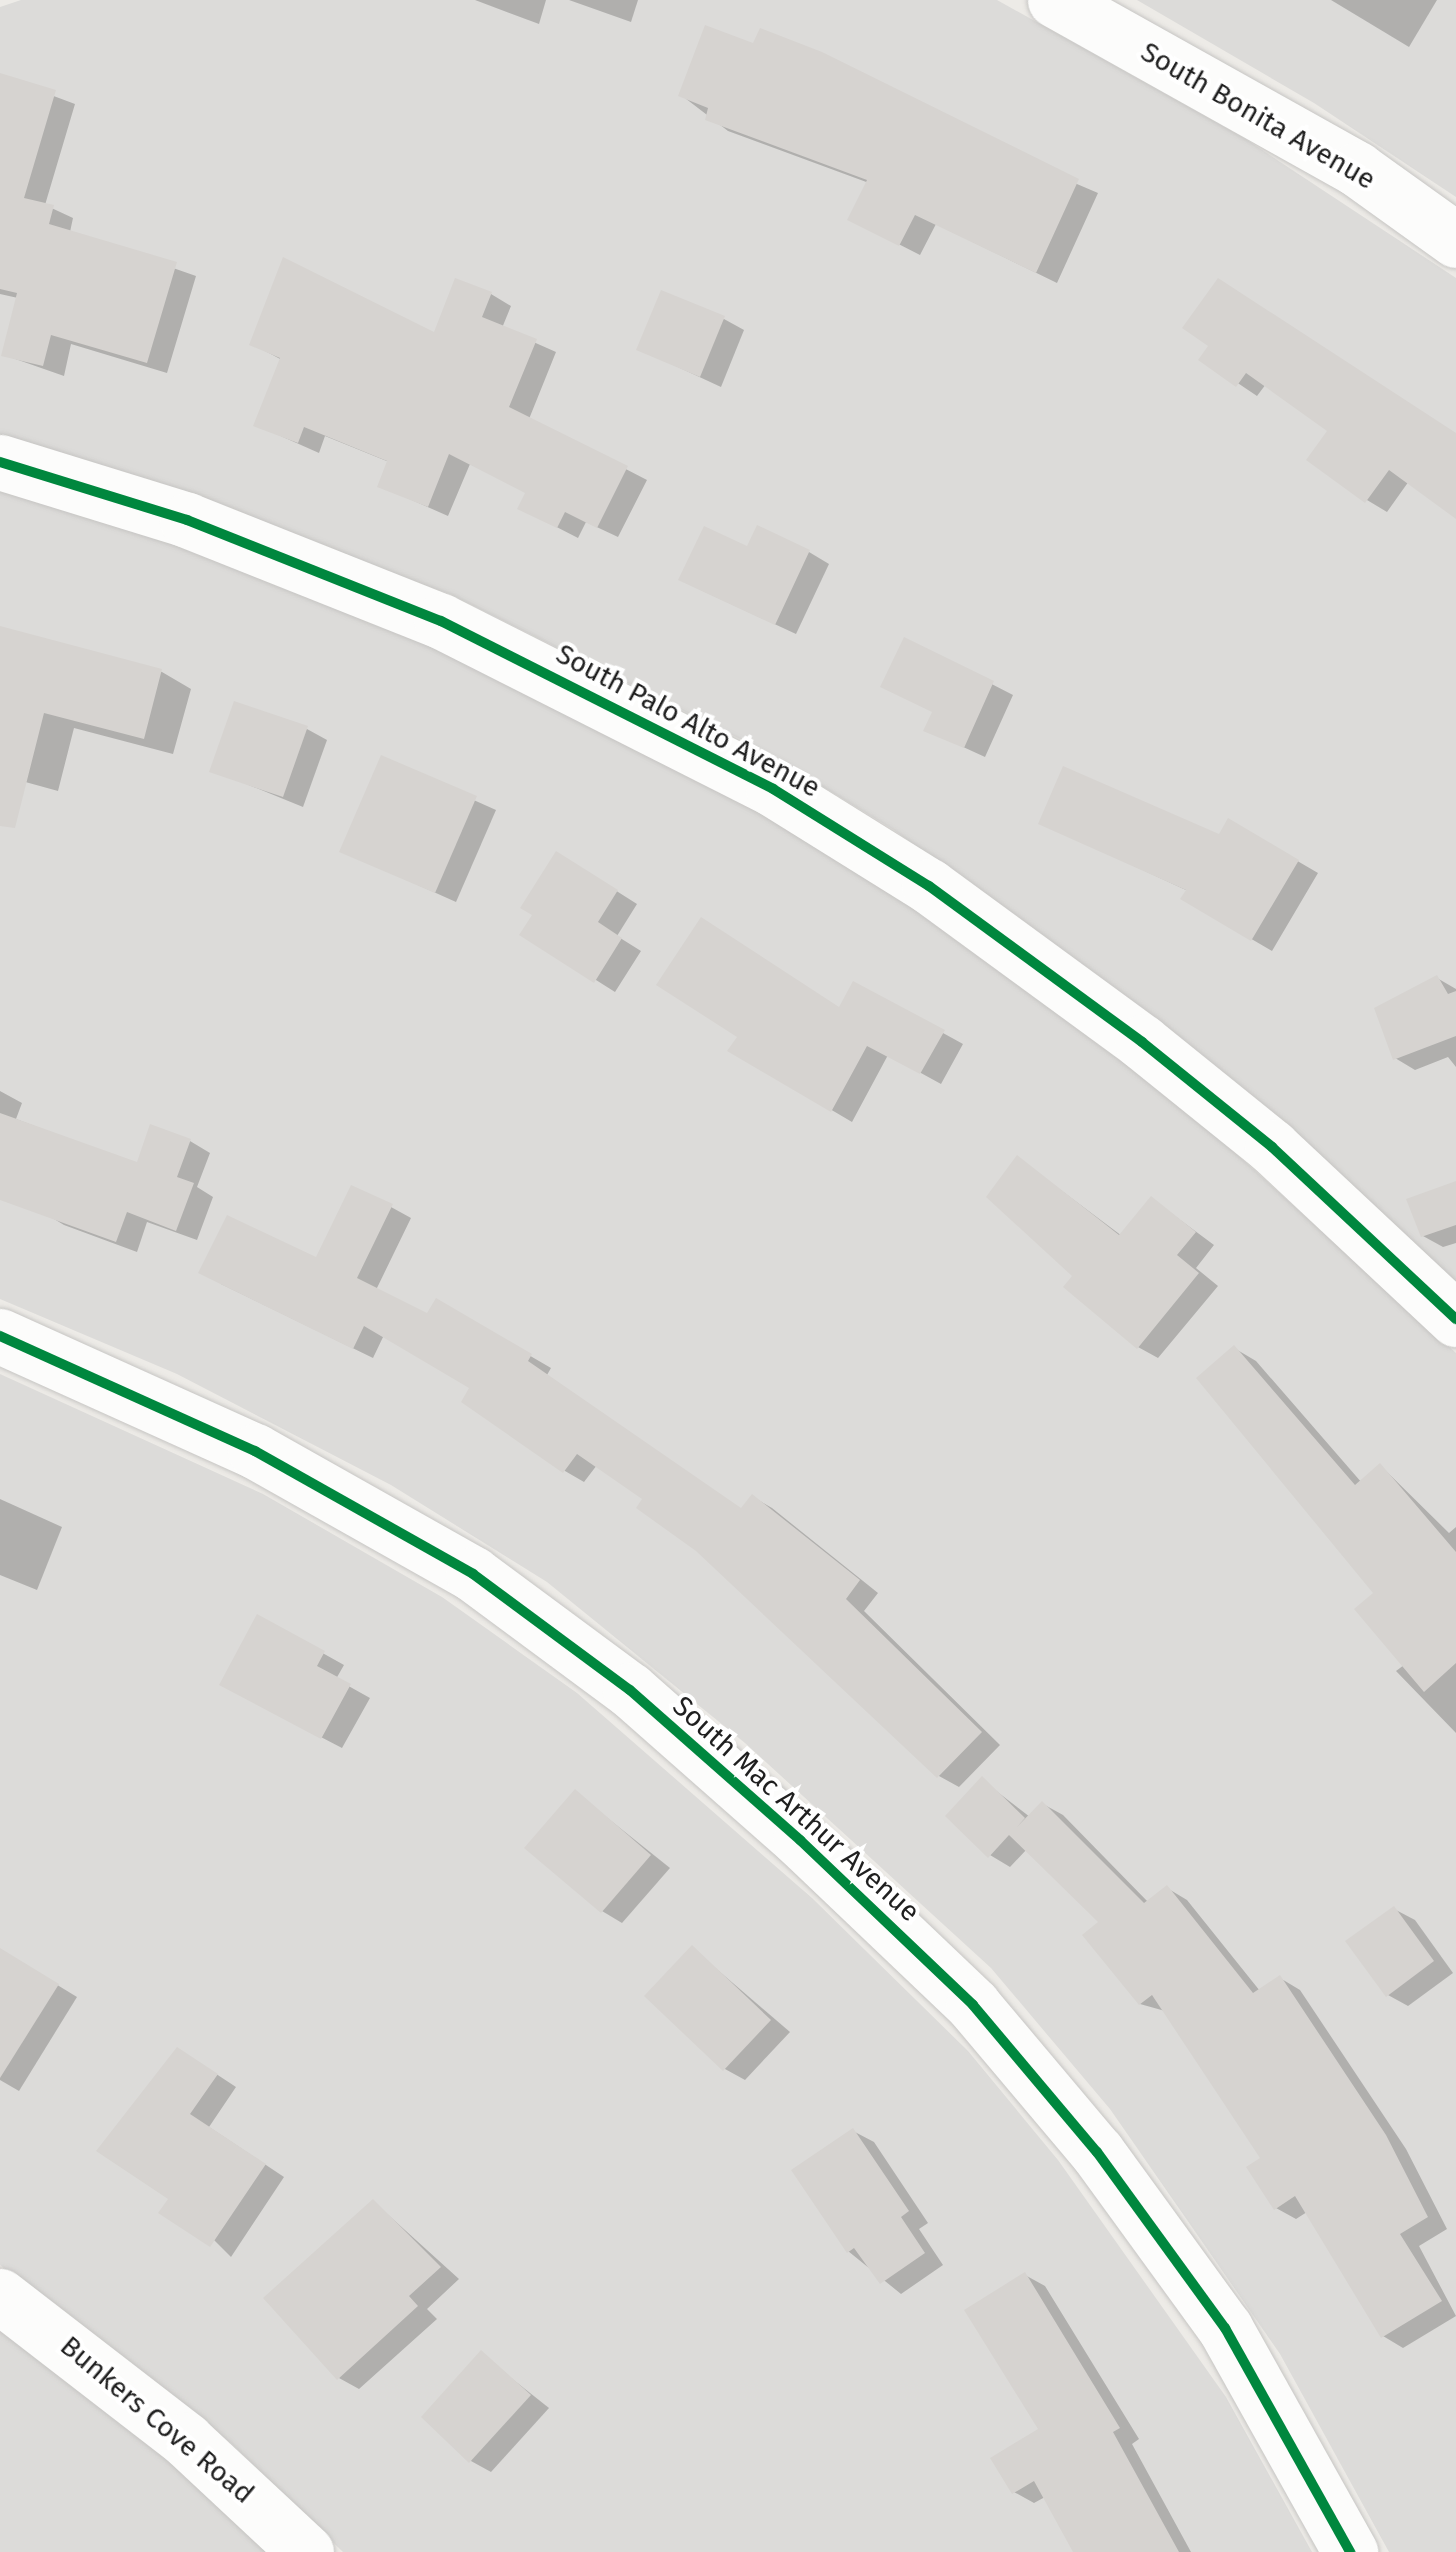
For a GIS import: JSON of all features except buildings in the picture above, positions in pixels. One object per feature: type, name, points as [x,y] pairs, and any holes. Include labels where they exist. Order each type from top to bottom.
[{"type":"street","name":"South Bonita Avenue","points":[[1056,0],[1357,169],[1456,240]]},
{"type":"street","name":"South Palo Alto Avenue","points":[[0,462],[187,520],[410,608],[773,788],[929,886],[1142,1042],[1272,1147],[1456,1318]]},
{"type":"street","name":"South Mac Arthur Avenue","points":[[0,1336],[255,1451],[472,1574],[630,1690],[786,1828],[973,2005],[1097,2152],[1226,2328],[1350,2552]]},
{"type":"street","name":"Bunkers Cove Road","points":[[0,2296],[158,2417],[306,2552]]},
{"type":"shaded area","points":[[21,0],[997,0],[1244,138],[1456,278],[1456,1284],[1191,1048],[894,830],[766,752],[450,594],[0,439],[0,7]]},
{"type":"shaded area","points":[[1137,0],[1456,0],[1456,197],[1314,103]]},
{"type":"shaded area","points":[[0,489],[129,525],[422,640],[757,808],[910,905],[1190,1112],[1456,1353],[1456,2552],[1389,2552],[1280,2354],[1110,2109],[991,1968],[745,1743],[547,1582],[391,1485],[177,1374],[0,1299]]},
{"type":"shaded area","points":[[0,1374],[263,1494],[442,1597],[577,1693],[812,1898],[968,2051],[1058,2160],[1226,2397],[1312,2552],[343,2552],[231,2443],[0,2265]]},
{"type":"shaded area","points":[[0,2331],[155,2448],[266,2552],[0,2552]]},
{"type":"cycle path","points":[[0,462],[187,520],[441,621],[773,789],[929,886],[1142,1042],[1272,1147],[1456,1319]]},
{"type":"cycle path","points":[[0,1336],[255,1451],[473,1574],[630,1690],[800,1840],[973,2005],[1097,2152],[1225,2328],[1350,2552]]}]
